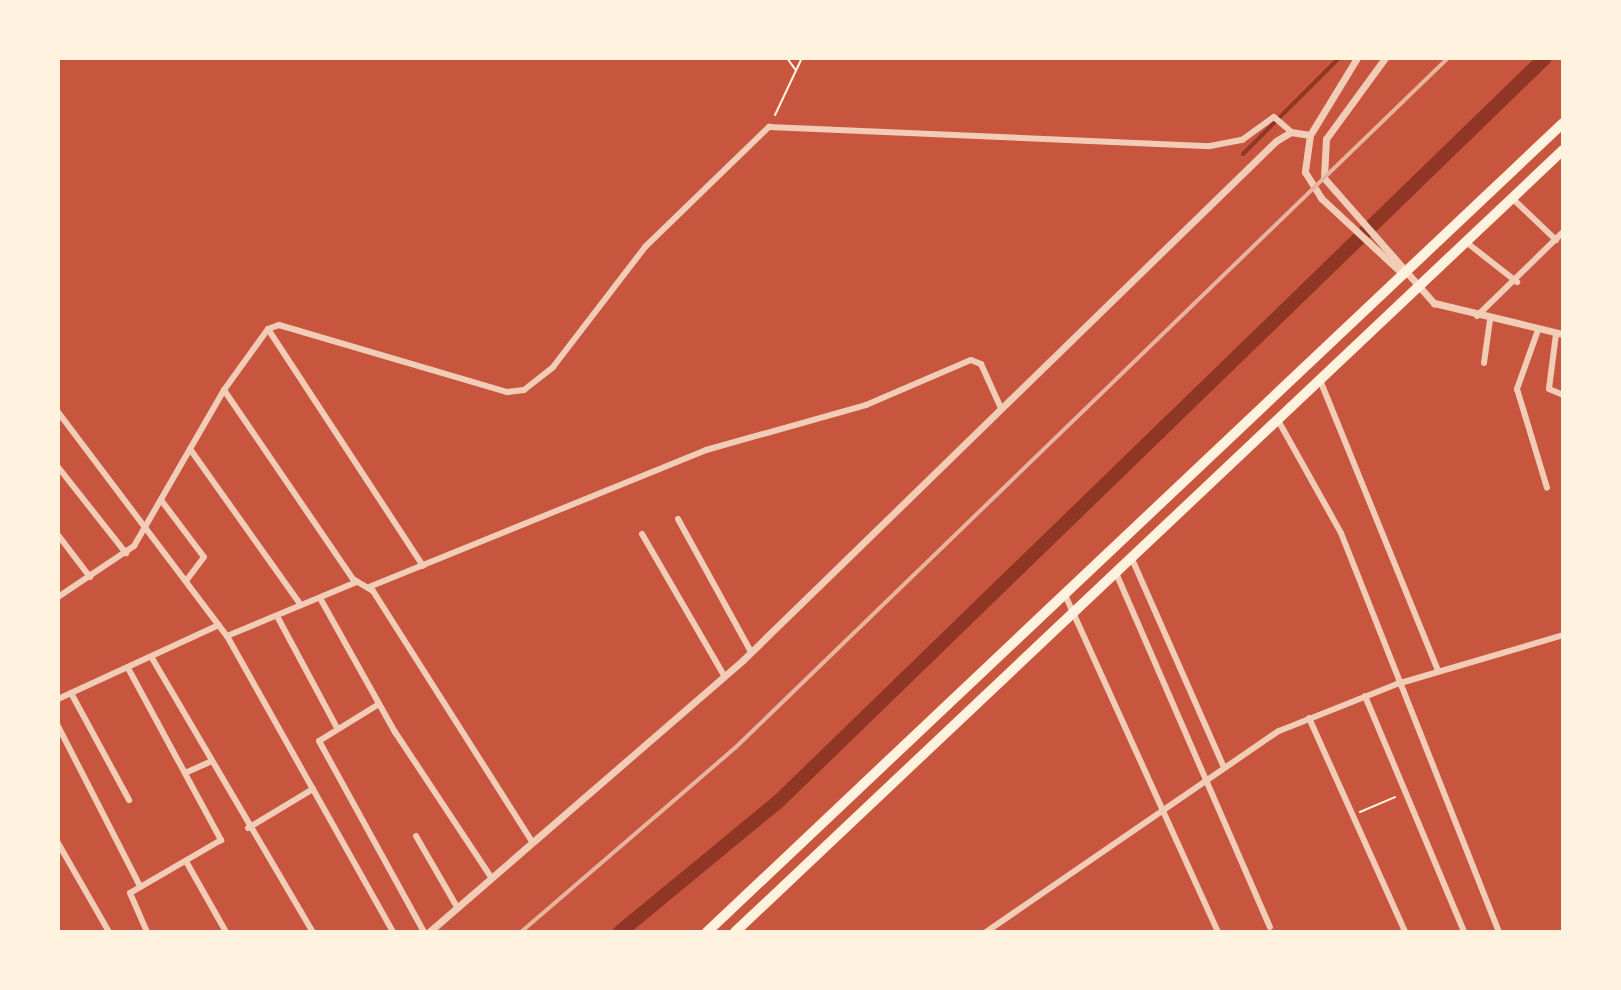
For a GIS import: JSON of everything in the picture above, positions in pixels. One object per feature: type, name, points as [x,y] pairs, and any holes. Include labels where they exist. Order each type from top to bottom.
[{"type":"highway","points":[[707,932],[1066,597],[1563,123]]},
{"type":"highway","points":[[735,932],[1279,422],[1512,198],[1561,156]]},
{"type":"highway","points":[[775,871],[788,885]]},
{"type":"street","points":[[1357,58],[1310,135],[1305,172],[1321,198],[1378,257],[1404,275]]},
{"type":"street","points":[[1385,58],[1320,152],[1331,187],[1388,248],[1416,290],[1476,316],[1561,333],[1549,389],[1563,395]]},
{"type":"street","points":[[58,597],[126,553],[146,527],[224,390],[268,329],[279,325],[507,392],[524,390],[553,367],[645,247],[769,127],[1210,146],[1242,140],[1283,122],[1291,132],[1310,135]]},
{"type":"street","points":[[379,704],[336,726],[319,741],[426,932],[725,677],[1291,132]]},
{"type":"street","points":[[1512,198],[1556,240]]},
{"type":"street","points":[[1476,316],[1517,282],[1563,232]]},
{"type":"street","points":[[1466,242],[1517,282]]},
{"type":"street","points":[[1484,363],[1490,320]]},
{"type":"street","points":[[268,329],[423,566]]},
{"type":"street","points":[[1538,330],[1517,389],[1547,488]]},
{"type":"street","points":[[369,587],[706,450],[866,405],[971,360],[981,364],[1001,408]]},
{"type":"street","points":[[1320,380],[1438,671]]},
{"type":"street","points":[[224,390],[357,582],[369,587],[532,842]]},
{"type":"street","points":[[58,412],[227,636],[393,932]]},
{"type":"street","points":[[1279,422],[1333,515],[1397,684],[1499,932]]},
{"type":"street","points":[[190,449],[301,605]]},
{"type":"street","points":[[58,467],[126,553]]},
{"type":"street","points":[[161,500],[204,557],[186,581]]},
{"type":"street","points":[[678,519],[751,652]]},
{"type":"street","points":[[642,534],[725,677]]},
{"type":"street","points":[[58,535],[90,577]]},
{"type":"street","points":[[1132,559],[1224,768]]},
{"type":"street","points":[[1116,573],[1270,927]]},
{"type":"street","points":[[227,636],[357,582]]},
{"type":"street","points":[[1066,597],[1218,932]]},
{"type":"street","points":[[320,598],[395,732],[491,877]]},
{"type":"street","points":[[277,616],[336,726]]},
{"type":"street","points":[[58,699],[219,625]]},
{"type":"street","points":[[986,932],[1161,809],[1309,718],[1397,684],[1563,635]]},
{"type":"street","points":[[152,658],[248,828],[313,932]]},
{"type":"street","points":[[128,668],[221,840],[128,896],[147,932]]},
{"type":"street","points":[[71,693],[129,800]]},
{"type":"street","points":[[1365,696],[1464,932]]},
{"type":"street","points":[[1309,718],[1405,932]]},
{"type":"street","points":[[58,726],[140,886]]},
{"type":"street","points":[[185,773],[210,762]]},
{"type":"street","points":[[248,828],[313,789]]},
{"type":"street","points":[[416,836],[457,907]]},
{"type":"street","points":[[58,843],[109,932]]},
{"type":"street","points":[[187,863],[226,932]]},
{"type":"path","points":[[787,58],[796,70]]},
{"type":"path","points":[[769,127],[802,58]]},
{"type":"path","points":[[1352,816],[1406,792]]},
{"type":"waterway","points":[[1243,154],[1339,58]]},
{"type":"waterway","points":[[620,932],[780,800],[1545,58]]},
{"type":"railway","points":[[521,932],[735,748],[1448,58]]}]
